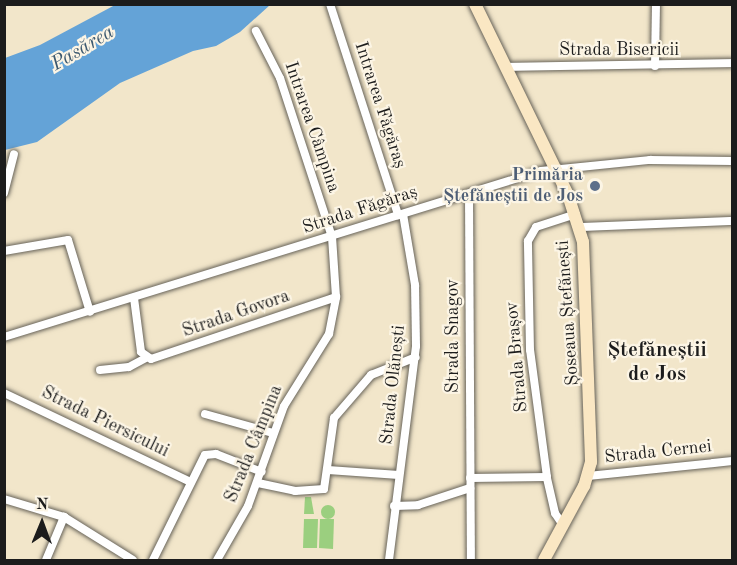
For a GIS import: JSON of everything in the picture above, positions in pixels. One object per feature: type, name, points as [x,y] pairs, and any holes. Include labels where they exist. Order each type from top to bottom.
[{"type":"main road","name":"Șoseaua Ștefănești","points":[[475,4],[555,169],[580,227],[591,409],[588,476],[544,561]]},
{"type":"street","name":"Intrarea Făgăraș","points":[[330,4],[400,214]]},
{"type":"street","points":[[655,66],[656,4]]},
{"type":"street","name":"Intrarea Câmpina","points":[[256,31],[280,78],[332,237]]},
{"type":"street","name":"Strada Bisericii","points":[[506,67],[732,63]]},
{"type":"street","points":[[4,193],[14,154]]},
{"type":"street","name":"Strada Făgăraș","points":[[4,337],[400,214],[555,169],[650,160],[732,161]]},
{"type":"street","name":"Strada Snagov","points":[[469,194],[471,561]]},
{"type":"street","name":"Strada Olănești","points":[[389,561],[394,506],[416,357],[415,285],[400,214]]},
{"type":"street","name":"Strada Brașov","points":[[564,525],[555,513],[547,477],[528,338],[528,241],[536,227],[576,214]]},
{"type":"street","points":[[580,227],[732,221]]},
{"type":"street","name":"Strada Câmpina","points":[[217,561],[258,483],[273,433],[292,392],[329,334],[336,297],[332,237]]},
{"type":"street","points":[[4,251],[68,240],[90,312]]},
{"type":"street","name":"Strada Govora","points":[[100,370],[129,367],[146,358],[157,359],[336,297]]},
{"type":"street","points":[[134,298],[141,352],[146,358]]},
{"type":"street","points":[[258,483],[308,492],[321,491],[327,484],[331,425],[356,388],[380,370],[416,357]]},
{"type":"street","name":"Strada Piersicului","points":[[4,393],[191,482]]},
{"type":"street","points":[[205,414],[273,433]]},
{"type":"street","points":[[153,561],[201,460],[210,454],[262,472]]},
{"type":"street","name":"Strada Cernei","points":[[588,476],[732,461]]},
{"type":"street","points":[[328,470],[399,475]]},
{"type":"street","points":[[394,506],[418,505],[470,483],[547,477]]},
{"type":"street","points":[[4,499],[64,518],[122,552],[133,561]]},
{"type":"street","points":[[46,561],[64,518]]},
{"type":"street","points":[[116,561],[122,552]]},
{"type":"green space","points":[[305,497],[311,497],[314,514],[304,514]]},
{"type":"green space","points":[[325,505],[331,505],[335,512],[331,519],[325,519],[321,515],[321,509]]},
{"type":"green space","points":[[304,519],[318,519],[317,548],[303,548]]},
{"type":"green space","points":[[320,519],[334,519],[333,549],[319,548]]},
{"type":"water","name":"Pasărea","points":[[115,5],[270,5],[240,32],[216,46],[193,51],[120,83],[37,142],[5,150],[5,58],[40,45]]},
{"type":"place","name":"Primăria Ștefăneștii de Jos","points":[[595,186]]},
{"type":"district","name":"Ștefăneștii de Jos","points":[[657,363]]}]
